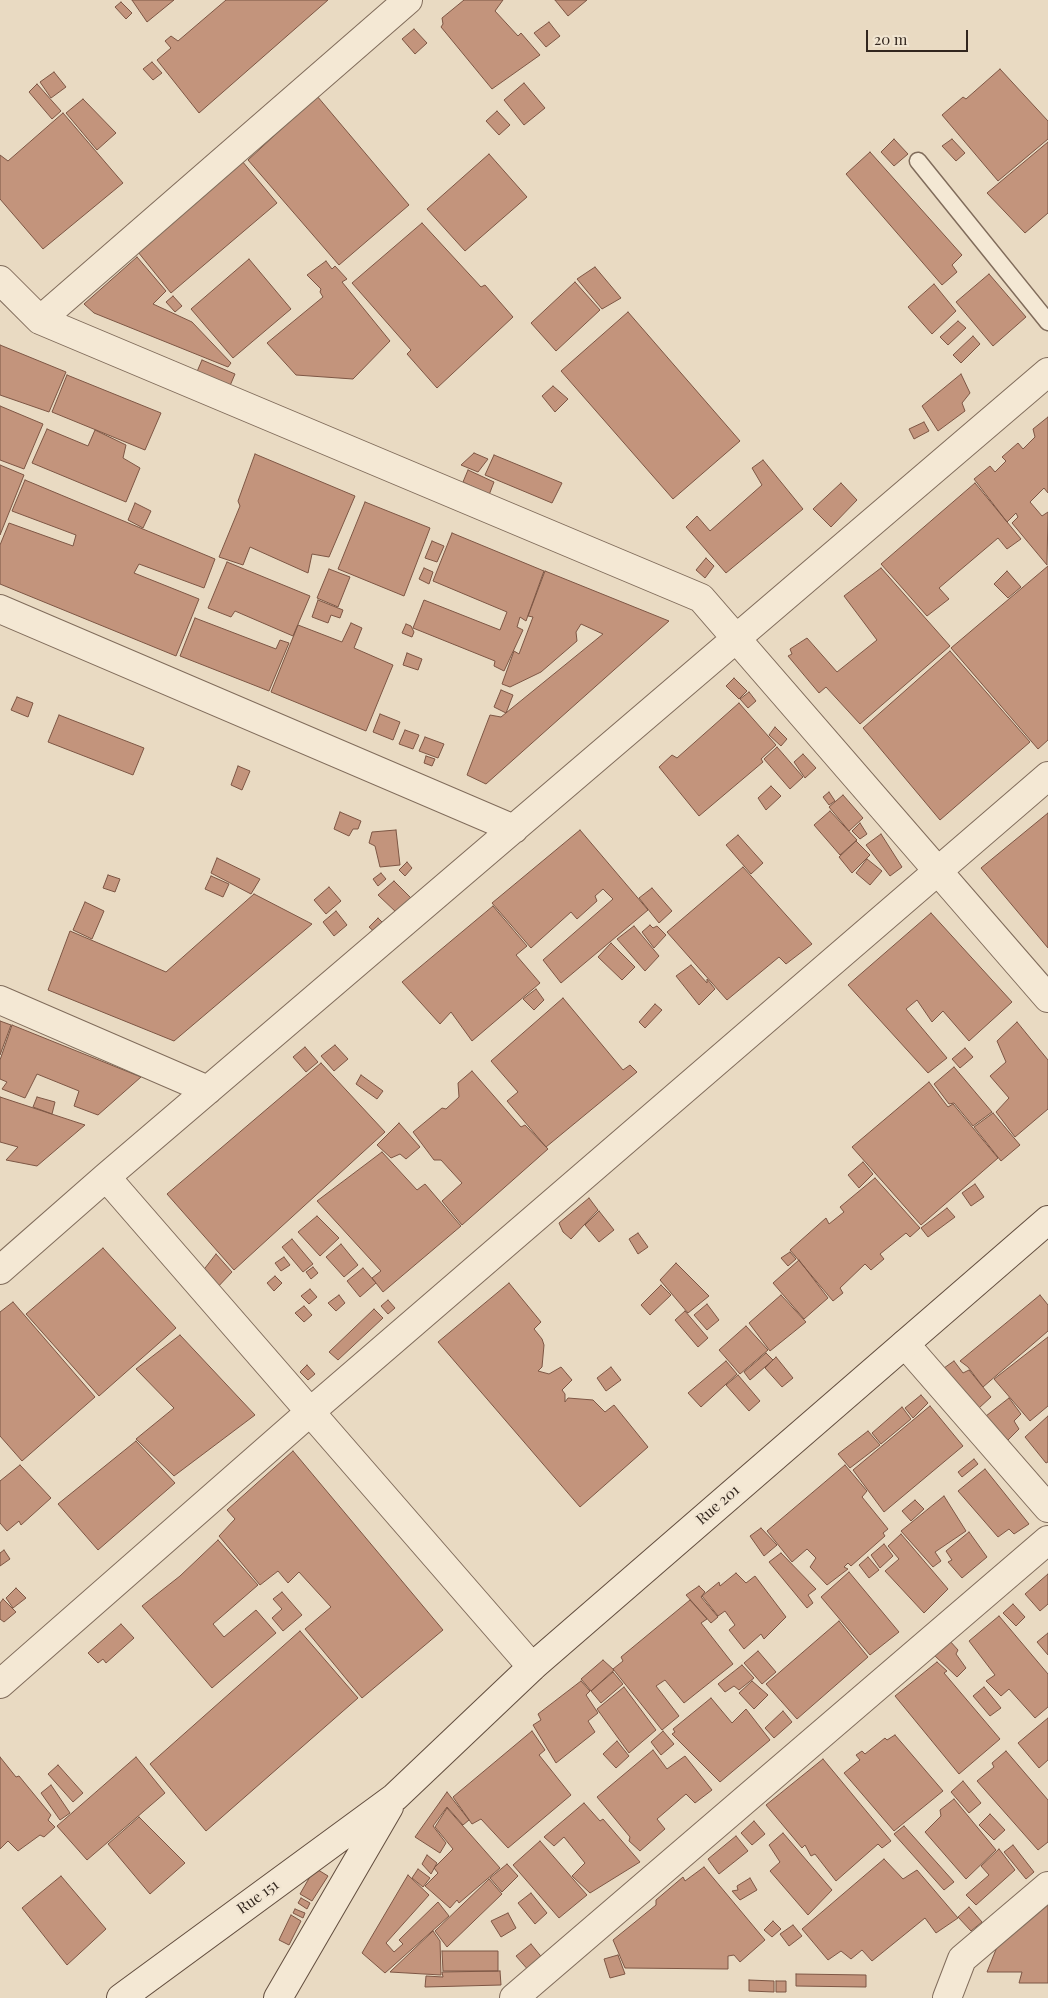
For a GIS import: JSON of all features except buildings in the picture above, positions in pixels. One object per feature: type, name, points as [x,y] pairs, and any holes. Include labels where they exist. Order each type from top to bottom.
[{"type":"street","points":[[40,320],[408,0]]},
{"type":"street","points":[[0,280],[40,320],[701,598],[1048,998]]},
{"type":"street","points":[[0,1270],[106,1177],[1048,372]]},
{"type":"street","points":[[0,609],[514,829]]},
{"type":"street","points":[[0,1684],[310,1412],[1048,776]]},
{"type":"street","points":[[0,1000],[208,1090]]},
{"type":"street","points":[[106,1177],[532,1667]]},
{"type":"street","name":"Rue 201","points":[[395,1797],[532,1667],[1048,1220]]},
{"type":"street","points":[[905,1344],[1048,1508]]},
{"type":"street","points":[[514,1998],[1048,1540]]},
{"type":"street","points":[[278,1998],[395,1797]]},
{"type":"street","name":"Rue 151","points":[[122,1998],[395,1797]]},
{"type":"street","points":[[947,1998],[962,1959],[1048,1886]]},
{"type":"street","points":[[122,1998],[134,1998]]},
{"type":"lane","points":[[918,161],[1048,322]]}]
